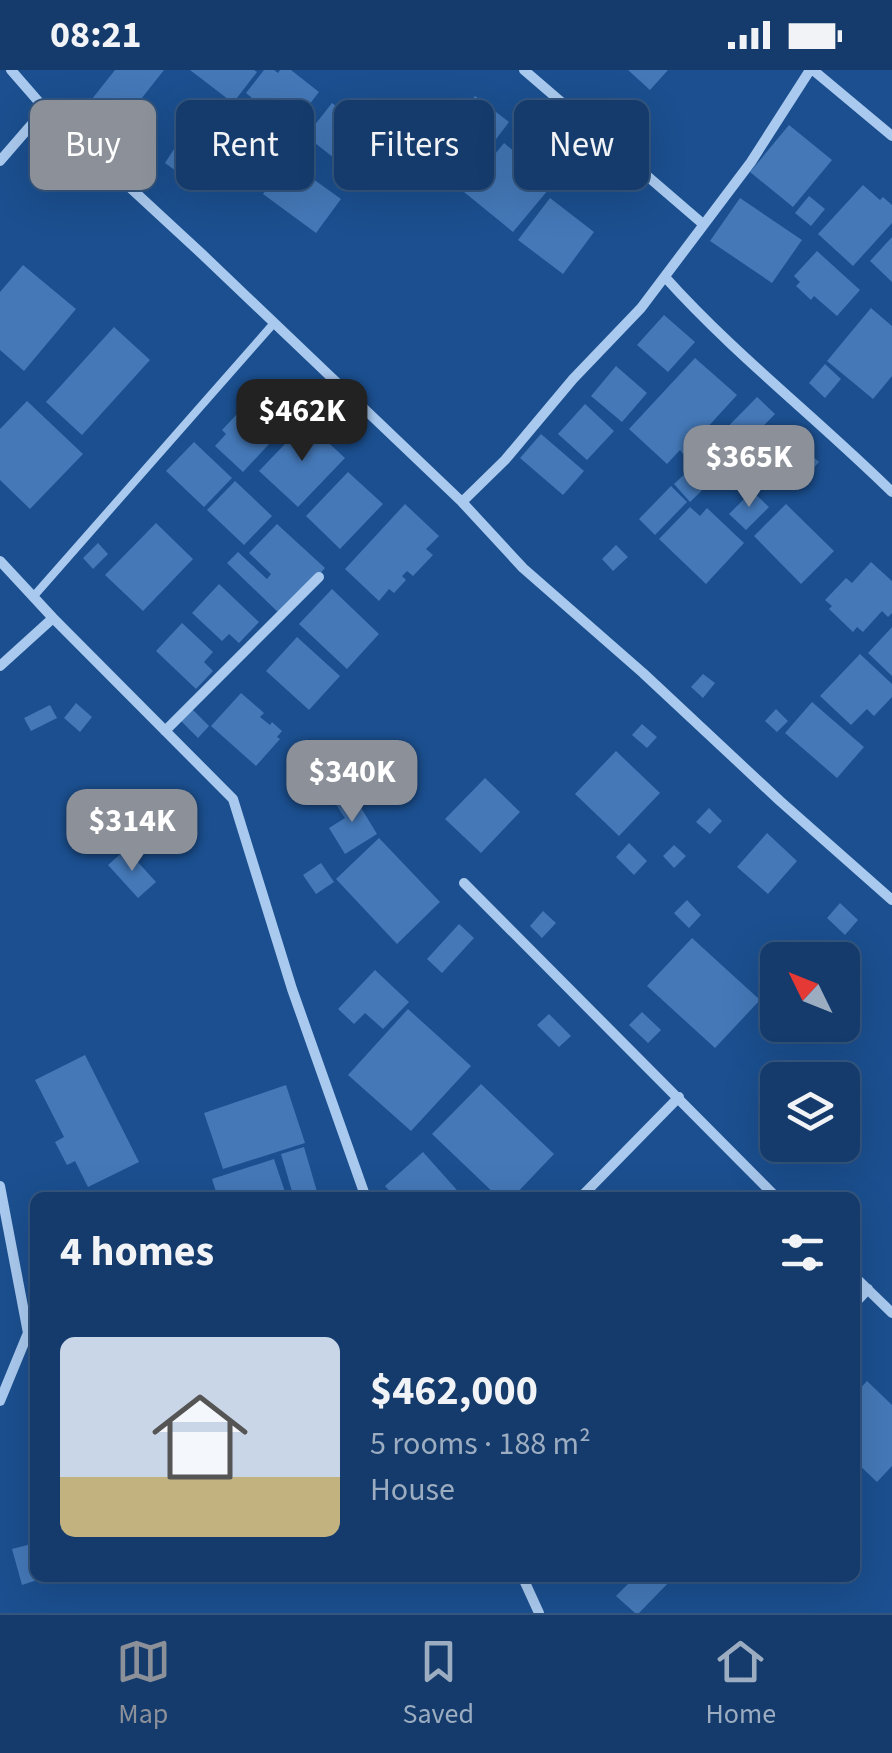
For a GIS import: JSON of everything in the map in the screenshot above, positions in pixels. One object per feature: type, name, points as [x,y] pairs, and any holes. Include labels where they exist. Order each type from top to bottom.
[{"type":"street","points":[[12,70],[38,100]]},
{"type":"street","points":[[524,70],[703,224]]},
{"type":"street","points":[[462,502],[505,460],[641,308],[751,162],[812,70],[892,136]]},
{"type":"street","points":[[0,161],[30,127]]},
{"type":"street","points":[[132,190],[462,502],[523,568],[892,900]]},
{"type":"street","points":[[665,277],[696,312],[892,492]]},
{"type":"street","points":[[0,561],[233,799],[292,989],[364,1192]]},
{"type":"street","points":[[165,731],[319,577]]},
{"type":"street","points":[[0,666],[53,618]]},
{"type":"street","points":[[464,883],[770,1192]]},
{"type":"street","points":[[586,1192],[679,1097]]},
{"type":"street","points":[[0,1186],[28,1333],[0,1401]]},
{"type":"street","points":[[860,1281],[892,1312]]},
{"type":"street","points":[[860,1298],[868,1289]]},
{"type":"street","points":[[525,1582],[539,1613]]},
{"type":"lane","points":[[33,597],[274,323]]},
{"type":"building","points":[[115,70],[164,70],[140,100],[91,100]]},
{"type":"building","points":[[190,70],[257,72],[235,100],[229,100]]},
{"type":"building","points":[[264,70],[291,70],[319,92],[313,100],[254,100],[246,93]]},
{"type":"building","points":[[628,70],[668,70],[650,90]]},
{"type":"building","points":[[334,105],[334,158],[314,142],[314,126]]},
{"type":"building","points":[[494,111],[509,122],[494,142]]},
{"type":"building","points":[[789,125],[832,160],[793,207],[750,172]]},
{"type":"building","points":[[504,143],[514,151],[514,190],[548,190],[513,232],[464,192],[494,190],[494,155]]},
{"type":"building","points":[[176,146],[176,171],[165,163]]},
{"type":"building","points":[[314,180],[341,199],[316,233],[263,194],[266,190],[314,190]]},
{"type":"building","points":[[863,185],[892,205],[892,223],[853,266],[818,234]]},
{"type":"building","points":[[809,196],[825,209],[811,226],[795,213]]},
{"type":"building","points":[[550,198],[594,232],[563,274],[518,240]]},
{"type":"building","points":[[740,198],[802,240],[772,283],[710,241]]},
{"type":"building","points":[[892,237],[892,282],[870,261]]},
{"type":"building","points":[[817,251],[860,290],[837,316],[796,286],[800,282],[794,276]]},
{"type":"building","points":[[23,265],[76,309],[24,371],[0,350],[0,292]]},
{"type":"building","points":[[871,308],[892,326],[892,376],[873,399],[827,361]]},
{"type":"building","points":[[664,315],[695,342],[668,372],[637,345]]},
{"type":"building","points":[[114,327],[150,360],[82,435],[46,402]]},
{"type":"building","points":[[695,358],[737,395],[683,454],[680,450],[667,464],[629,429]]},
{"type":"building","points":[[825,364],[841,379],[825,398],[809,383]]},
{"type":"building","points":[[616,366],[647,393],[622,422],[591,396]]},
{"type":"building","points":[[270,387],[298,413],[243,472],[215,446],[226,434],[222,430],[255,395],[260,399]]},
{"type":"building","points":[[757,397],[775,414],[723,467],[705,450]]},
{"type":"building","points":[[27,401],[83,454],[30,509],[0,480],[0,429]]},
{"type":"building","points":[[585,404],[614,431],[587,460],[558,434]]},
{"type":"building","points":[[306,422],[345,458],[298,507],[259,471]]},
{"type":"building","points":[[541,434],[584,471],[563,495],[520,458]]},
{"type":"building","points":[[194,442],[232,478],[204,507],[166,471]]},
{"type":"building","points":[[808,452],[819,462],[803,480],[792,470]]},
{"type":"building","points":[[706,454],[722,471],[690,502],[674,484]]},
{"type":"building","points":[[348,472],[383,504],[340,549],[306,516]]},
{"type":"building","points":[[235,481],[272,516],[244,545],[207,510]]},
{"type":"building","points":[[671,486],[687,502],[655,535],[639,519]]},
{"type":"building","points":[[752,491],[769,507],[746,530],[729,514]]},
{"type":"building","points":[[405,504],[439,536],[426,549],[433,555],[413,576],[407,571],[402,576],[406,580],[394,593],[389,589],[379,601],[345,569]]},
{"type":"building","points":[[786,504],[834,551],[801,584],[754,536]]},
{"type":"building","points":[[690,507],[700,516],[707,508],[744,543],[706,584],[659,539]]},
{"type":"building","points":[[156,523],[193,559],[143,611],[105,575]]},
{"type":"building","points":[[277,524],[325,568],[281,615],[227,563],[238,552],[267,579],[271,574],[249,553]]},
{"type":"building","points":[[98,543],[108,554],[93,569],[83,558]]},
{"type":"building","points":[[616,545],[628,557],[613,571],[602,559]]},
{"type":"building","points":[[871,562],[892,581],[892,613],[888,617],[882,611],[863,632],[857,627],[853,632],[825,600],[846,578],[852,583]]},
{"type":"building","points":[[219,584],[259,622],[239,643],[229,634],[222,641],[192,613]]},
{"type":"building","points":[[332,589],[379,634],[347,669],[299,624]]},
{"type":"building","points":[[182,623],[213,652],[204,662],[213,671],[196,689],[156,651]]},
{"type":"building","points":[[892,627],[892,676],[868,653]]},
{"type":"building","points":[[297,637],[340,676],[309,710],[266,671]]},
{"type":"building","points":[[860,654],[892,684],[892,697],[874,716],[867,709],[851,725],[820,696]]},
{"type":"building","points":[[703,674],[715,683],[703,698],[691,687]]},
{"type":"building","points":[[241,693],[264,713],[260,717],[282,731],[277,737],[280,739],[256,766],[211,726]]},
{"type":"building","points":[[812,702],[864,747],[837,778],[785,733]]},
{"type":"building","points":[[76,703],[92,717],[80,732],[64,718]]},
{"type":"building","points":[[50,705],[57,718],[31,731],[24,718]]},
{"type":"building","points":[[192,709],[209,726],[198,738],[180,720]]},
{"type":"building","points":[[776,709],[788,721],[777,732],[765,721]]},
{"type":"building","points":[[642,724],[657,737],[647,748],[632,735]]},
{"type":"building","points":[[616,751],[660,793],[619,836],[575,794]]},
{"type":"building","points":[[485,778],[520,812],[481,853],[445,819]]},
{"type":"building","points":[[352,793],[377,834],[345,854],[329,828],[345,818],[335,803]]},
{"type":"building","points":[[709,808],[722,821],[710,834],[696,822]]},
{"type":"building","points":[[767,833],[797,861],[768,894],[737,867]]},
{"type":"building","points":[[379,838],[440,902],[397,944],[336,879]]},
{"type":"building","points":[[629,843],[647,861],[634,875],[616,857]]},
{"type":"building","points":[[674,845],[686,856],[674,868],[663,856]]},
{"type":"building","points":[[126,849],[156,882],[138,898],[108,865]]},
{"type":"building","points":[[321,863],[334,882],[316,894],[303,875]]},
{"type":"building","points":[[687,900],[701,915],[689,928],[674,913]]},
{"type":"building","points":[[840,903],[858,920],[845,935],[827,918]]},
{"type":"building","points":[[543,911],[556,923],[542,938],[530,926]]},
{"type":"building","points":[[459,924],[474,938],[442,973],[427,959]]},
{"type":"building","points":[[692,938],[760,1000],[715,1048],[647,986]]},
{"type":"building","points":[[375,970],[409,1002],[383,1029],[365,1013],[354,1024],[338,1009]]},
{"type":"building","points":[[408,1009],[471,1066],[411,1131],[348,1075]]},
{"type":"building","points":[[642,1012],[661,1030],[648,1043],[629,1025]]},
{"type":"building","points":[[549,1014],[571,1036],[559,1047],[537,1025]]},
{"type":"building","points":[[85,1055],[139,1162],[88,1187],[75,1161],[67,1165],[55,1142],[64,1137],[35,1080]]},
{"type":"building","points":[[481,1084],[554,1154],[518,1192],[493,1192],[432,1134]]},
{"type":"building","points":[[286,1085],[305,1143],[223,1169],[204,1113]]},
{"type":"building","points":[[304,1147],[317,1192],[292,1192],[281,1154]]},
{"type":"building","points":[[423,1152],[459,1192],[390,1192],[385,1186]]},
{"type":"building","points":[[274,1159],[285,1192],[216,1192],[212,1179]]},
{"type":"building","points":[[867,1381],[892,1405],[892,1466],[877,1482],[860,1466],[860,1389]]},
{"type":"building","points":[[30,1544],[31,1582],[22,1585],[12,1549]]},
{"type":"building","points":[[630,1582],[669,1582],[639,1613],[616,1596]]}]
